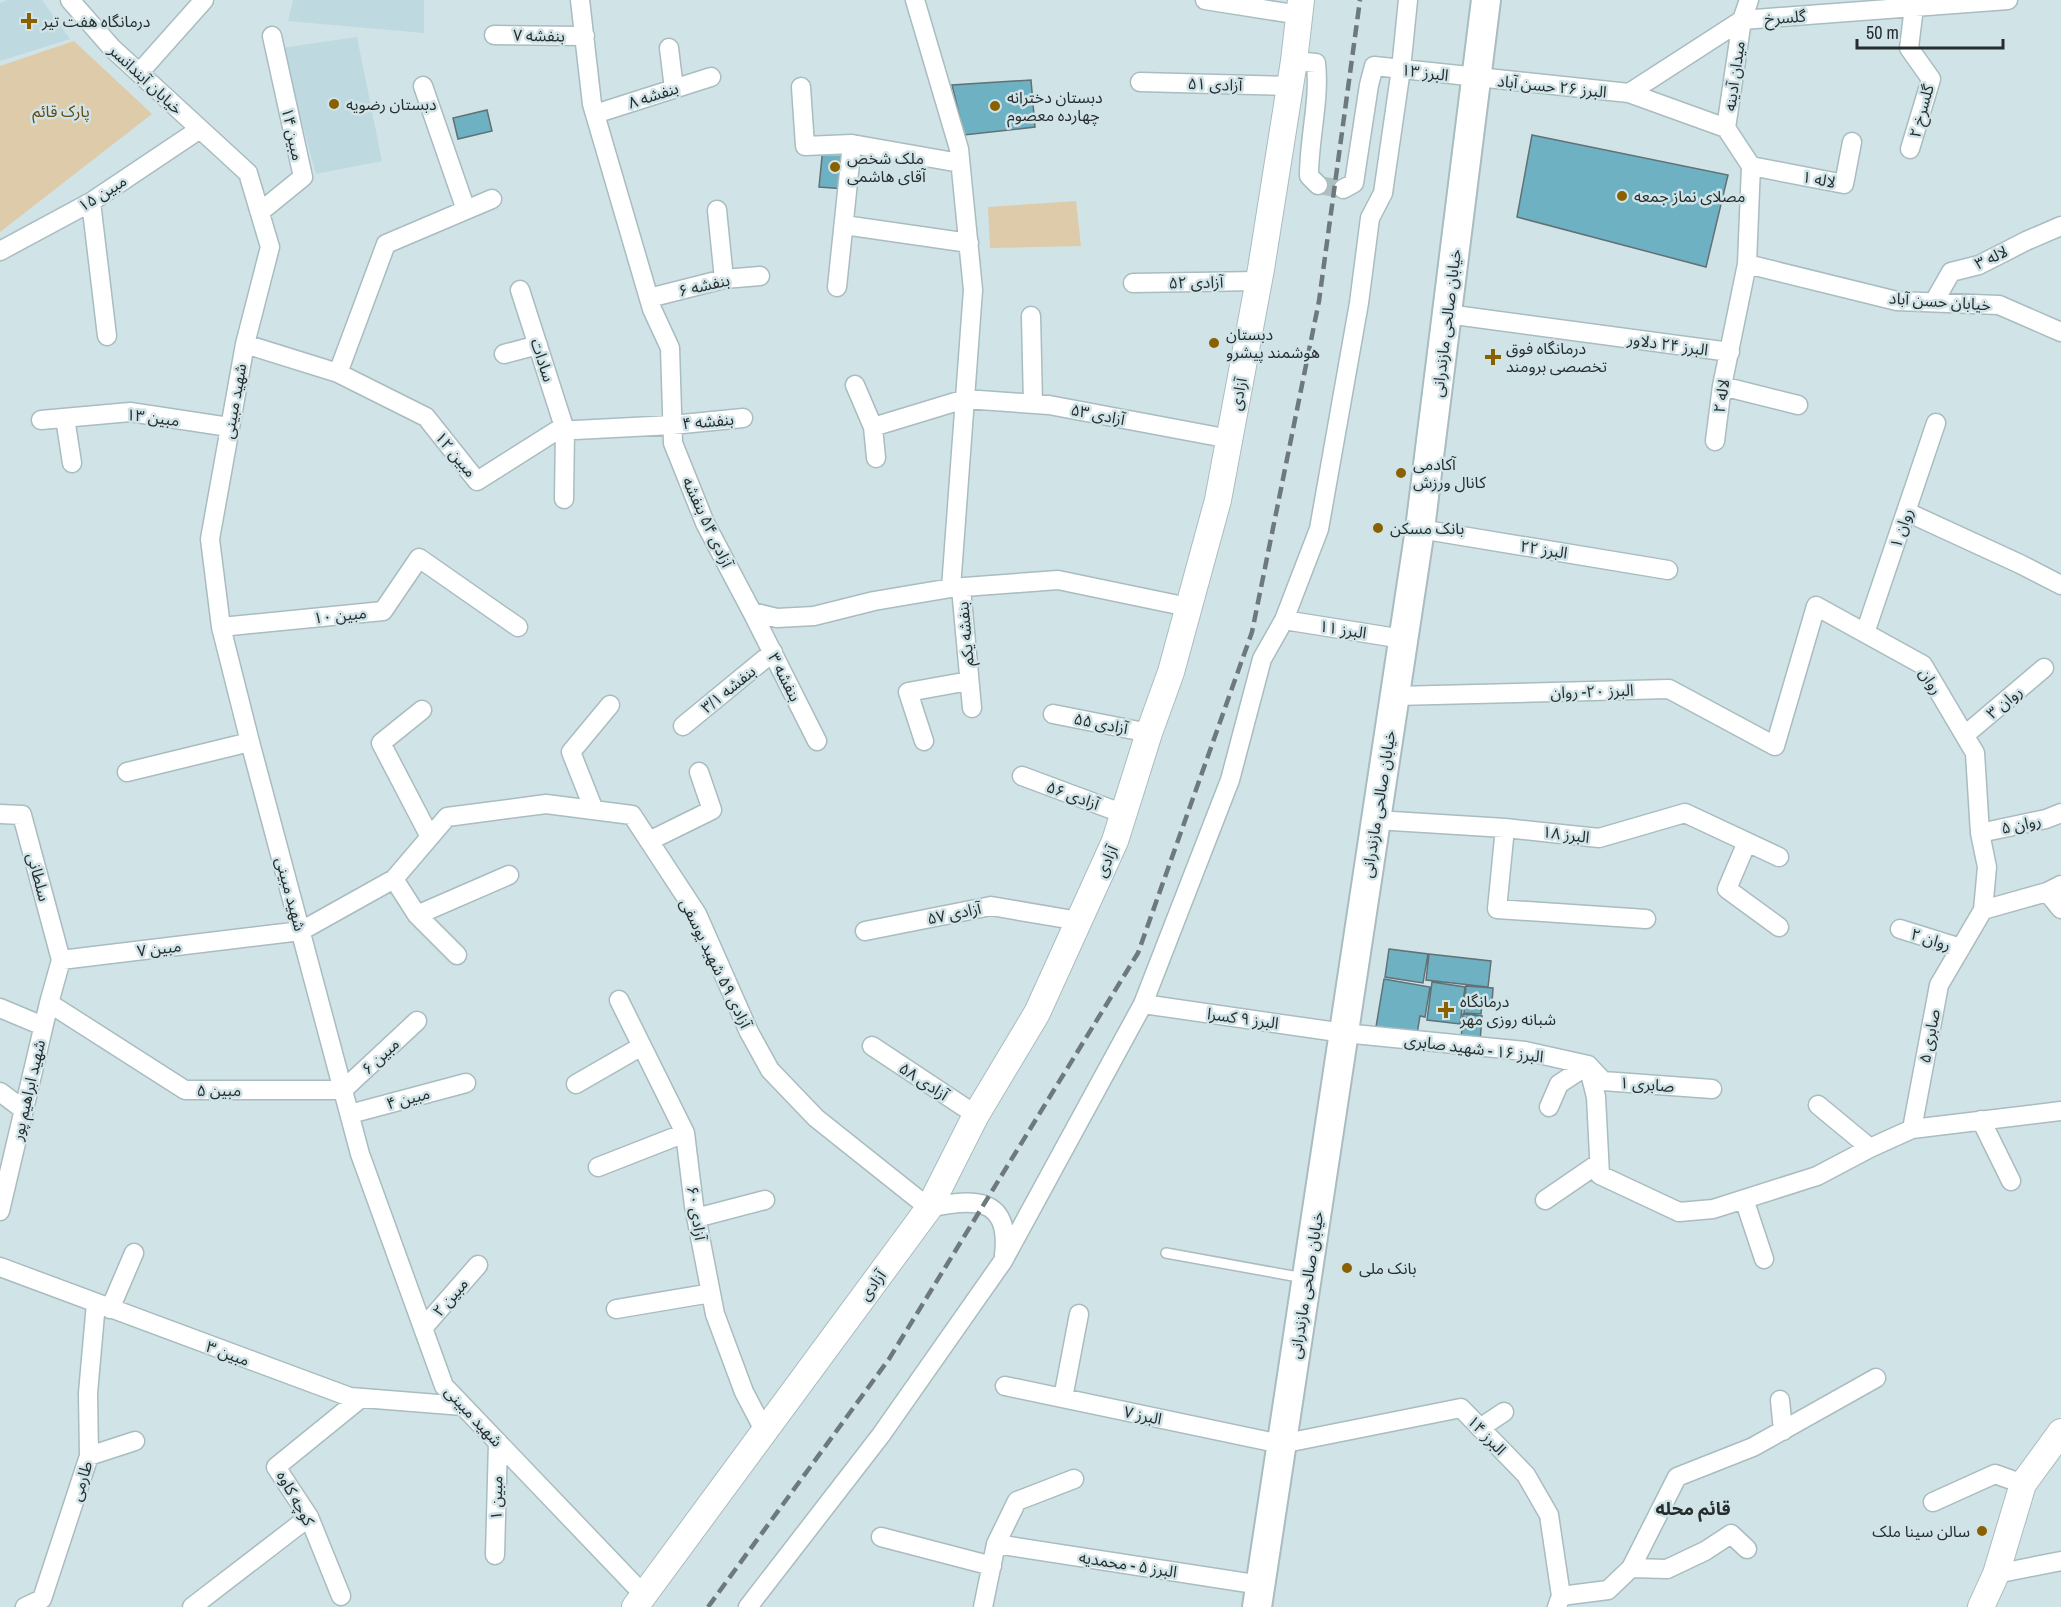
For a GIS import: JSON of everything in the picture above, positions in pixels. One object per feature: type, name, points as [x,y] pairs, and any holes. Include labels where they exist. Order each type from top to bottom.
[{"type":"main road","name":"خیابان صالحی مازندرانی","points":[[1259,1596],[1420,529],[1486,0]]},
{"type":"main road","name":"آزادی","points":[[640,1601],[929,1208],[976,1115],[1037,1013],[1115,841],[1171,672],[1218,500],[1259,281],[1300,8]]},
{"type":"main road","points":[[1981,1607],[1996,1574],[2023,1484],[2061,1432]]},
{"type":"street","name":"خیابان آبندانسر","points":[[70,0],[112,48],[200,129]]},
{"type":"street","points":[[139,73],[204,0]]},
{"type":"street","name":"آزادی ۵۴ بنفشه","points":[[580,0],[592,104],[649,298],[670,348],[673,443],[705,523],[752,612]]},
{"type":"street","name":"بنفشه یکم","points":[[915,0],[959,149],[974,291],[965,399],[956,588],[972,708]]},
{"type":"street","points":[[1205,0],[1300,8]]},
{"type":"street","points":[[748,1607],[881,1435],[1004,1261],[1143,1004],[1230,780],[1262,659],[1284,620],[1319,529],[1359,303],[1370,218],[1383,193],[1401,69],[1408,0]]},
{"type":"street","points":[[1742,20],[1749,0]]},
{"type":"street","name":"گلسرخ","points":[[1742,20],[2008,0]]},
{"type":"street","name":"گلسرخ ۲","points":[[1910,149],[1931,79],[1909,48],[1914,8]]},
{"type":"street","name":"میدان آدینه","points":[[1629,93],[1742,20]]},
{"type":"street","name":"میدان آدینه","points":[[1629,93],[1726,128],[1742,20]]},
{"type":"street","name":"بنفشه ۷","points":[[494,35],[585,36]]},
{"type":"street","name":"مبین ۱۴","points":[[260,212],[303,177],[272,36]]},
{"type":"street","points":[[669,48],[674,89]]},
{"type":"street","points":[[1292,73],[1316,63],[1318,83],[1309,176],[1318,185]]},
{"type":"street","name":"البرز ۱۳","points":[[1343,189],[1354,183],[1374,66],[1476,78]]},
{"type":"street","name":"آزادی ۵۱","points":[[1140,82],[1292,73]]},
{"type":"street","name":"بنفشه ۸","points":[[596,114],[711,76]]},
{"type":"street","name":"البرز ۲۶ حسن آباد","points":[[1476,78],[1629,93]]},
{"type":"street","points":[[423,86],[466,210]]},
{"type":"street","points":[[801,87],[805,146],[852,144],[960,163]]},
{"type":"street","points":[[1726,128],[1751,166]]},
{"type":"street","name":"شهید مبینی","points":[[200,129],[248,173],[270,247],[245,344],[210,539],[221,627],[360,1154],[444,1386],[498,1442],[640,1601]]},
{"type":"street","name":"مبین ۱۵","points":[[0,251],[91,202],[200,129]]},
{"type":"street","name":"لاله ۱","points":[[1751,166],[1844,184],[1852,142]]},
{"type":"street","points":[[837,287],[852,144]]},
{"type":"street","name":"البرز ۲۴ دلاور","points":[[1447,314],[1730,352],[1747,264],[1751,166]]},
{"type":"street","points":[[338,373],[386,244],[492,199]]},
{"type":"street","points":[[91,202],[107,336]]},
{"type":"street","points":[[717,210],[724,279]]},
{"type":"street","points":[[844,225],[969,243]]},
{"type":"street","name":"لاله ۳","points":[[1934,302],[1952,272],[1979,265],[2061,226]]},
{"type":"street","name":"خیابان حسن آباد","points":[[1747,264],[1897,301],[2000,306],[2061,332]]},
{"type":"street","name":"بنفشه ۶","points":[[649,298],[724,279],[760,276]]},
{"type":"street","name":"آزادی ۵۲","points":[[1133,283],[1259,281]]},
{"type":"street","name":"سادات","points":[[520,291],[565,430],[564,500]]},
{"type":"street","points":[[1031,316],[1034,404]]},
{"type":"street","name":"مبین ۱۲","points":[[245,344],[338,373],[426,417],[477,481],[556,431],[672,425]]},
{"type":"street","points":[[504,354],[538,345]]},
{"type":"street","name":"لاله ۲","points":[[1715,441],[1722,386],[1730,352]]},
{"type":"street","points":[[855,385],[873,427],[876,458]]},
{"type":"street","points":[[1722,386],[1798,405]]},
{"type":"street","points":[[873,427],[965,399]]},
{"type":"street","name":"آزادی ۵۳","points":[[965,399],[1049,405],[1230,438]]},
{"type":"street","name":"مبین ۱۳","points":[[41,420],[130,412],[229,428]]},
{"type":"street","points":[[65,418],[72,463]]},
{"type":"street","name":"بنفشه ۴","points":[[672,425],[743,418]]},
{"type":"street","name":"روان ۱","points":[[1865,633],[1936,423]]},
{"type":"street","points":[[1906,512],[2061,585]]},
{"type":"street","name":"البرز ۲۲","points":[[1420,529],[1668,570]]},
{"type":"street","name":"مبین ۱۰","points":[[221,627],[383,611],[419,558],[518,627]]},
{"type":"street","points":[[752,612],[777,618],[814,616],[874,601],[956,588],[1058,580],[1188,607]]},
{"type":"street","name":"روان","points":[[1775,746],[1816,606],[1923,665],[1975,753],[1980,833],[1987,867],[1983,910],[1961,948]]},
{"type":"street","name":"بنفشه ۳","points":[[752,612],[817,741]]},
{"type":"street","name":"البرز ۱۱","points":[[1284,620],[1403,639]]},
{"type":"street","name":"بنفشه ۳/۱","points":[[683,726],[772,652]]},
{"type":"street","name":"روان ۳","points":[[1965,735],[2044,668]]},
{"type":"street","name":"بنفشه یکم","points":[[924,741],[908,692],[969,681]]},
{"type":"street","name":"البرز ۲۰- روان","points":[[1395,696],[1669,689],[1775,746]]},
{"type":"street","points":[[594,810],[572,752],[610,705]]},
{"type":"street","points":[[422,710],[381,743],[430,837]]},
{"type":"street","name":"آزادی ۵۵","points":[[1053,714],[1149,733]]},
{"type":"street","points":[[127,772],[250,742]]},
{"type":"street","points":[[649,841],[712,810],[699,772]]},
{"type":"street","name":"آزادی ۵۶","points":[[1022,776],[1124,814]]},
{"type":"street","name":"آزادی ۵۹ شهید یوسفی","points":[[394,879],[447,817],[546,804],[632,815],[697,914],[749,1032],[770,1070],[816,1118],[929,1208]]},
{"type":"street","name":"البرز ۱۸","points":[[1376,820],[1505,828],[1599,838],[1685,813],[1779,857]]},
{"type":"street","name":"روان ۵","points":[[1980,833],[2046,819],[2061,813]]},
{"type":"street","name":"سلطانی","points":[[0,814],[22,815],[61,960]]},
{"type":"street","points":[[1505,828],[1497,909],[1646,919]]},
{"type":"street","points":[[1747,842],[1727,889],[1779,927]]},
{"type":"street","points":[[417,915],[509,875]]},
{"type":"street","points":[[301,931],[394,879],[417,915],[457,955]]},
{"type":"street","points":[[1983,910],[2054,889],[2061,909]]},
{"type":"street","name":"آزادی ۵۷","points":[[865,932],[991,906],[1079,921]]},
{"type":"street","name":"روان ۲","points":[[1900,929],[1961,948]]},
{"type":"street","name":"مبین ۷","points":[[61,960],[301,931]]},
{"type":"street","name":"صابری ۵","points":[[1912,1129],[1939,985],[1961,948]]},
{"type":"street","points":[[49,1003],[61,960]]},
{"type":"street","name":"آزادی ۶۰","points":[[619,1000],[685,1133],[696,1218],[715,1314],[744,1392],[764,1430]]},
{"type":"street","name":"مبین ۵","points":[[49,1003],[185,1090],[343,1090]]},
{"type":"street","name":"شهید ابراهیم پور","points":[[0,1211],[49,1003]]},
{"type":"street","name":"البرز ۹ کسرا","points":[[1143,1004],[1344,1033]]},
{"type":"street","points":[[0,1008],[43,1026]]},
{"type":"street","name":"مبین ۶","points":[[343,1090],[417,1021]]},
{"type":"street","name":"البرز ۱۶ - شهید صابری","points":[[1344,1033],[1525,1051],[1587,1065]]},
{"type":"street","points":[[576,1084],[642,1046]]},
{"type":"street","name":"آزادی ۵۸","points":[[872,1046],[976,1115]]},
{"type":"street","points":[[1549,1107],[1559,1084],[1587,1065],[1596,1097],[1600,1175],[1678,1212],[1713,1209],[1816,1176],[1912,1129],[2061,1111]]},
{"type":"street","name":"صابری ۱","points":[[1587,1065],[1603,1081],[1712,1089]]},
{"type":"street","name":"مبین ۴","points":[[350,1113],[466,1083]]},
{"type":"street","points":[[0,1092],[24,1110]]},
{"type":"street","points":[[1818,1105],[1870,1148]]},
{"type":"street","points":[[1981,1120],[2011,1181]]},
{"type":"street","points":[[598,1167],[685,1133]]},
{"type":"street","points":[[1545,1200],[1599,1163]]},
{"type":"street","points":[[1744,1199],[1764,1258]]},
{"type":"street","points":[[696,1218],[765,1200]]},
{"type":"street","points":[[929,1208],[959,1202],[985,1204],[1001,1219],[1006,1237],[1004,1261]]},
{"type":"street","name":"طارمی","points":[[25,1607],[42,1599],[89,1456],[88,1393],[103,1306],[134,1253]]},
{"type":"street","name":"مبین ۲","points":[[423,1329],[478,1265]]},
{"type":"street","name":"مبین ۳","points":[[0,1267],[350,1397],[463,1406]]},
{"type":"street","points":[[616,1309],[711,1293]]},
{"type":"street","points":[[1063,1398],[1079,1314]]},
{"type":"street","points":[[1780,1401],[1783,1431],[1876,1378]]},
{"type":"street","name":"البرز ۷","points":[[1005,1386],[1281,1444]]},
{"type":"street","name":"کوچه کاوه","points":[[341,1596],[309,1517],[276,1467],[361,1398]]},
{"type":"street","name":"البرز ۱۴","points":[[1281,1444],[1461,1401],[1480,1428],[1526,1475],[1550,1515],[1559,1602],[1608,1590],[1631,1568],[1677,1477],[1754,1447],[1783,1431]]},
{"type":"street","points":[[1480,1428],[1504,1412]]},
{"type":"street","points":[[89,1456],[135,1440]]},
{"type":"street","name":"مبین ۱","points":[[495,1555],[498,1442]]},
{"type":"street","points":[[1933,1502],[1995,1474],[2023,1484]]},
{"type":"street","points":[[983,1607],[996,1544],[1017,1501],[1074,1479]]},
{"type":"street","points":[[192,1607],[309,1517]]},
{"type":"street","points":[[1631,1568],[1667,1569],[1705,1551],[1731,1534],[1747,1549]]},
{"type":"street","points":[[881,1537],[992,1566]]},
{"type":"street","name":"البرز ۵ - محمدیه","points":[[996,1544],[1259,1596]]},
{"type":"street","points":[[1996,1574],[2061,1561]]},
{"type":"lane","points":[[1166,1253],[1307,1279]]},
{"type":"shaded area","name":"درمانگاه هفت تیر","points":[[8,0],[42,0],[70,39],[0,61],[0,3]]},
{"type":"shaded area","points":[[293,0],[424,0],[424,33],[288,21]]},
{"type":"shaded area","name":"دبستان رضویه","points":[[357,37],[382,161],[316,174],[281,48]]},
{"type":"green space","name":"پارک قائم","points":[[74,41],[152,114],[0,232],[0,66]]},
{"type":"green space","points":[[1076,201],[1081,246],[990,248],[988,207]]},
{"type":"building","name":"دبستان دخترانه چهارده معصوم","points":[[1031,80],[1035,127],[964,135],[952,85]]},
{"type":"building","points":[[487,110],[492,131],[458,139],[453,118]]},
{"type":"building","name":"مصلای نماز جمعه","points":[[1532,135],[1728,175],[1706,267],[1517,217]]},
{"type":"building","name":"ملک شخص آقای هاشمی","points":[[851,145],[846,189],[819,187],[823,147]]},
{"type":"building","points":[[1389,949],[1428,954],[1423,983],[1385,977]]},
{"type":"building","points":[[1429,954],[1491,961],[1488,987],[1426,980]]},
{"type":"building","points":[[1384,979],[1430,987],[1425,1017],[1420,1016],[1417,1034],[1376,1027]]},
{"type":"building","points":[[1432,982],[1465,987],[1460,1024],[1427,1020]]},
{"type":"building","points":[[1466,986],[1493,988],[1492,1003],[1482,1002],[1481,1014],[1464,1013]]},
{"type":"building","points":[[1463,1014],[1482,1016],[1480,1042],[1461,1040]]},
{"type":"tunnel","points":[[1318,185],[1343,189]]},
{"type":"railway","points":[[708,1607],[889,1359],[1138,953],[1252,632],[1319,301],[1360,0]]},
{"type":"place","name":"درمانگاه هفت تیر","points":[[29,21]]},
{"type":"place","name":"دبستان رضویه","points":[[334,104]]},
{"type":"place","name":"دبستان دخترانه چهارده معصوم","points":[[995,106]]},
{"type":"place","name":"ملک شخص آقای هاشمی","points":[[835,167]]},
{"type":"place","name":"مصلای نماز جمعه","points":[[1622,196]]},
{"type":"place","name":"دبستان هوشمند پیشرو","points":[[1214,343]]},
{"type":"place","name":"درمانگاه فوق تخصصی برومند","points":[[1493,357]]},
{"type":"place","name":"آکادمی کانال ورزش","points":[[1401,473]]},
{"type":"place","name":"بانک مسکن","points":[[1378,528]]},
{"type":"place","name":"درمانگاه شبانه روزی مهر","points":[[1446,1010]]},
{"type":"place","name":"بانک ملی","points":[[1347,1268]]},
{"type":"place","name":"سالن سینا ملک","points":[[1982,1531]]},
{"type":"district","name":"قائم محله","points":[[1693,1509]]}]
